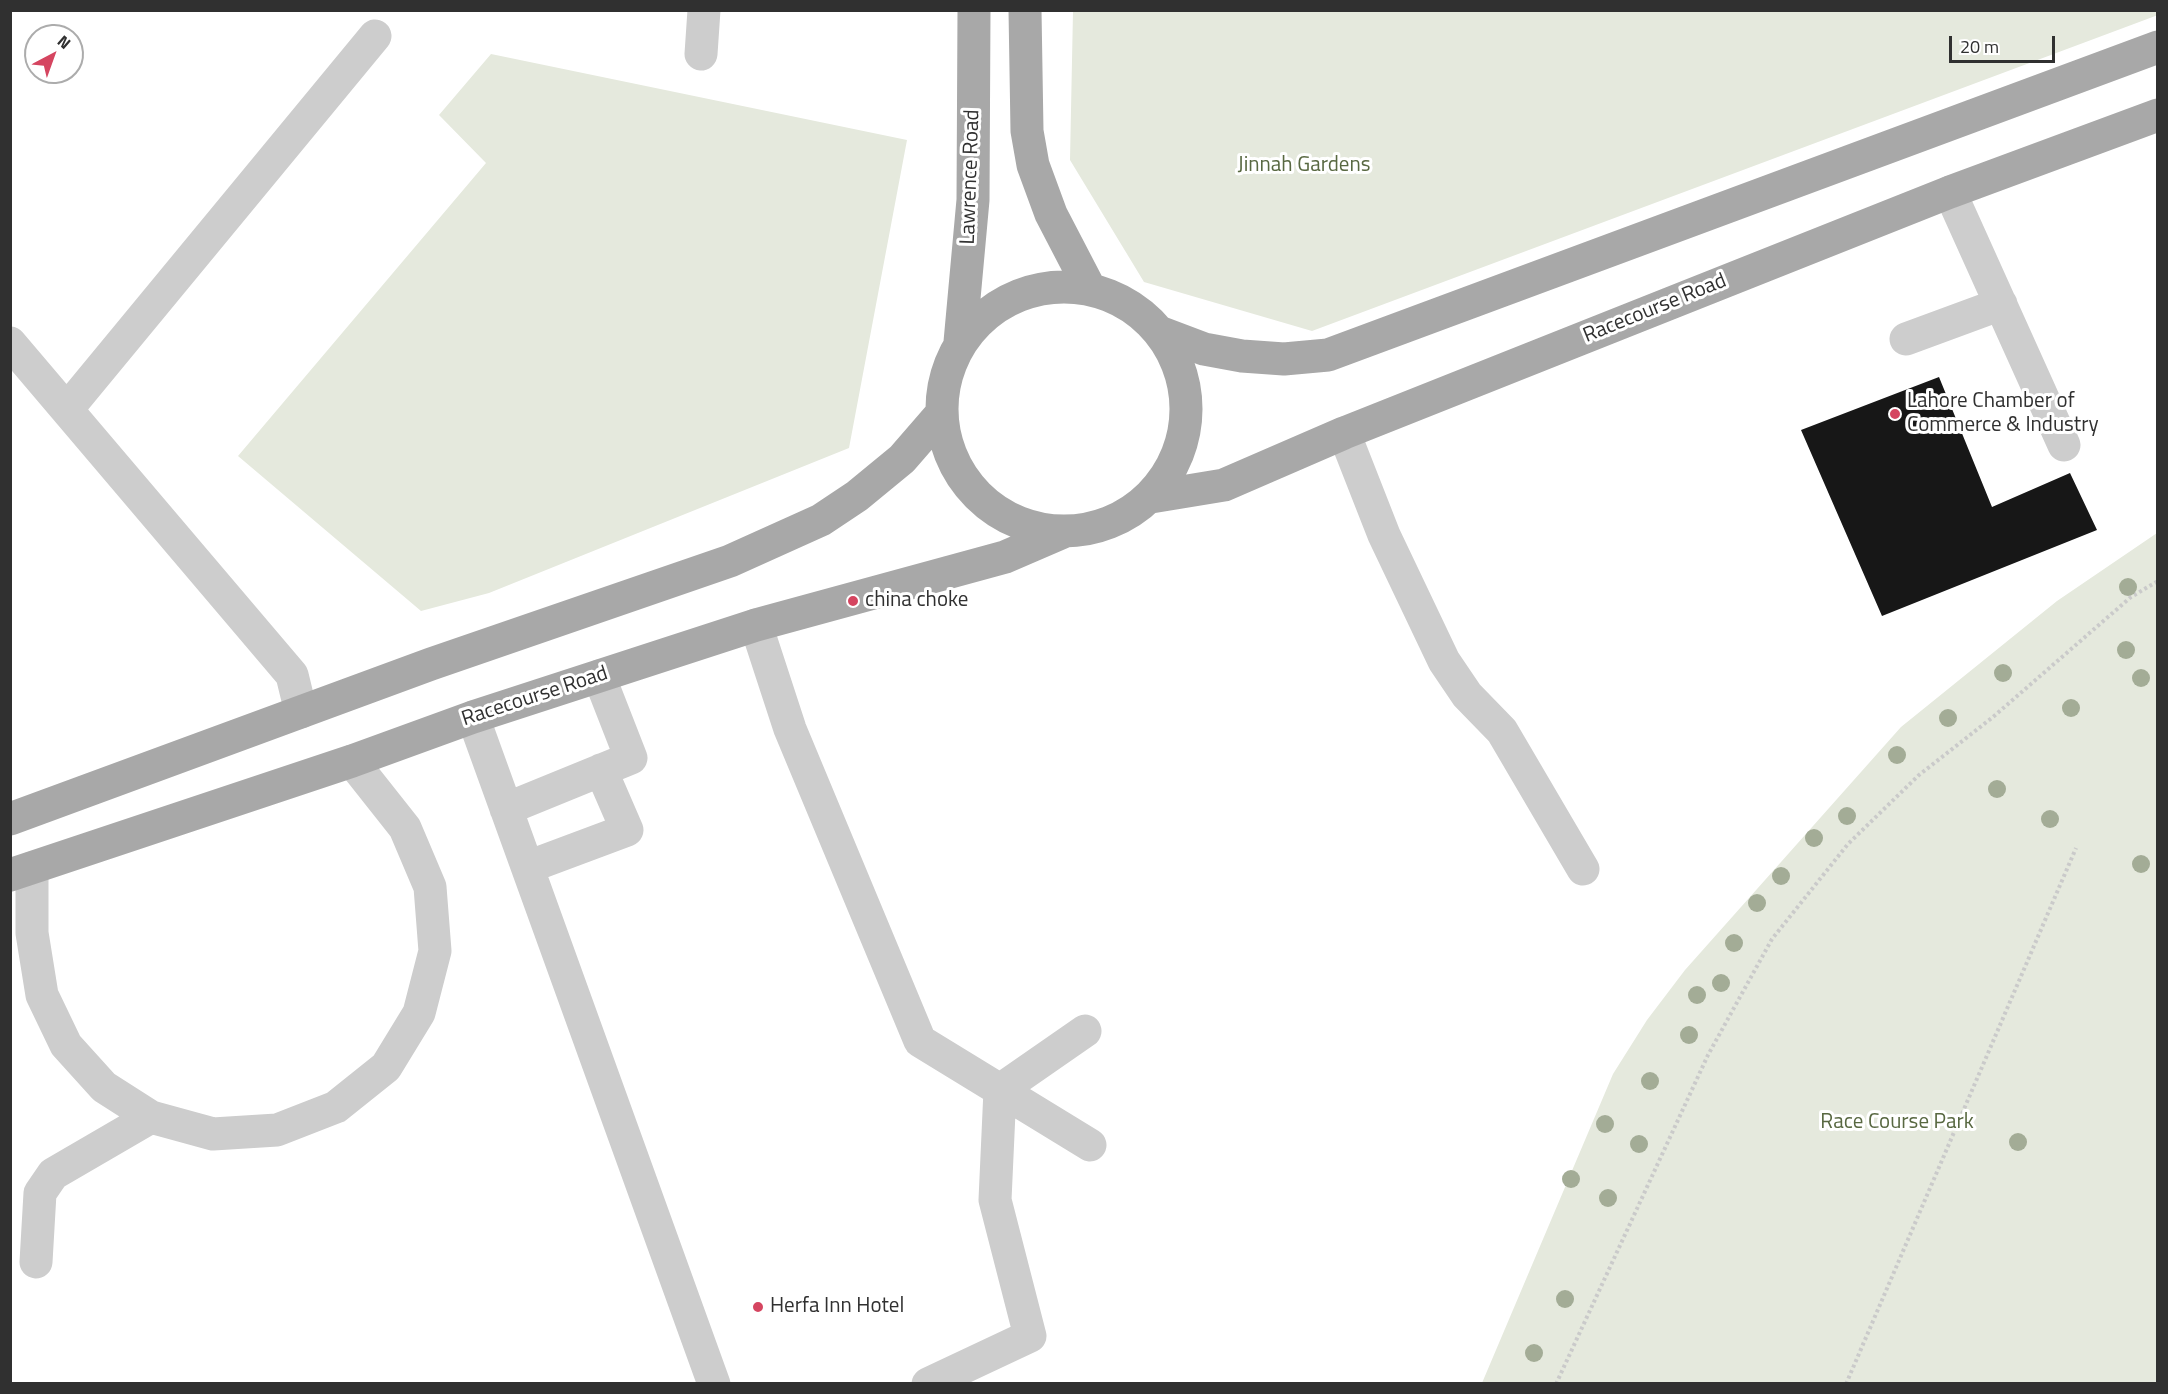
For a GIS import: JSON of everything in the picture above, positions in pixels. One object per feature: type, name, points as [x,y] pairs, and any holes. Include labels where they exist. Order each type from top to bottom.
[{"type":"main road","name":"Lawrence Road","points":[[960,342],[973,200],[974,10]]},
{"type":"main road","points":[[1025,10],[1027,131],[1033,165],[1051,214],[1090,289]]},
{"type":"main road","points":[[1159,332],[1204,348],[1242,356],[1284,359],[1328,355],[2157,47]]},
{"type":"main road","name":"Racecourse Road","points":[[1151,497],[1224,485],[1344,433],[1950,192],[2157,115]]},
{"type":"main road","points":[[1053,287],[1090,289],[1116,298],[1140,312],[1159,332],[1177,363],[1186,398],[1185,434],[1173,468],[1151,497],[1125,517],[1095,528],[1063,532],[1026,526],[992,509],[965,483],[948,450],[940,414],[945,377],[960,342],[985,315],[1017,295],[1053,287]]},
{"type":"main road","points":[[10,819],[301,712],[730,561],[821,520],[896,465],[940,414]]},
{"type":"main road","name":"Racecourse Road","points":[[21,872],[352,761],[473,717],[756,626],[1005,557],[1063,532]]},
{"type":"street","points":[[701,54],[704,10]]},
{"type":"street","points":[[68,408],[375,36]]},
{"type":"street","points":[[1950,192],[2064,445]]},
{"type":"street","points":[[1906,339],[2001,304]]},
{"type":"street","points":[[10,343],[68,408],[292,675],[301,712]]},
{"type":"street","points":[[1344,433],[1384,535],[1444,661],[1467,695],[1502,731],[1583,869]]},
{"type":"street","points":[[756,626],[790,729],[920,1041],[1090,1145]]},
{"type":"street","points":[[506,809],[631,758],[599,676]]},
{"type":"street","points":[[473,717],[714,1383]]},
{"type":"street","points":[[21,872],[42,995],[66,1045],[104,1087],[151,1117],[213,1134],[277,1130],[336,1107],[386,1067],[419,1013],[435,951],[430,887],[405,828],[352,761]]},
{"type":"street","points":[[528,867],[627,830],[601,770]]},
{"type":"street","points":[[1000,1090],[1085,1031]]},
{"type":"street","points":[[928,1383],[1030,1336],[995,1200],[1000,1090]]},
{"type":"street","points":[[36,1262],[40,1193],[53,1174],[151,1117]]},
{"type":"path","points":[[1557,1383],[1708,1055],[1772,939],[1848,844],[1919,775],[1993,717],[2131,597],[2157,581]]},
{"type":"path","points":[[1846,1383],[2076,848]]},
{"type":"green space","name":"Jinnah Gardens","points":[[2157,10],[2158,15],[1312,331],[1144,282],[1070,160],[1073,11]]},
{"type":"green space","points":[[491,54],[907,140],[849,448],[489,593],[421,611],[238,456],[486,163],[439,115]]},
{"type":"green space","name":"Race Course Park","points":[[2157,533],[2157,1383],[1482,1383],[1613,1074],[1647,1020],[1685,970],[1901,727],[2057,601]]},
{"type":"building","name":"Lahore Chamber of Commerce & Industry","points":[[1939,377],[1992,507],[2070,473],[2097,530],[1882,616],[1801,430]]},
{"type":"place","name":"Lahore Chamber of Commerce & Industry","points":[[1895,414]]},
{"type":"place","name":"china choke","points":[[853,601]]},
{"type":"place","name":"Herfa Inn Hotel","points":[[758,1307]]}]
